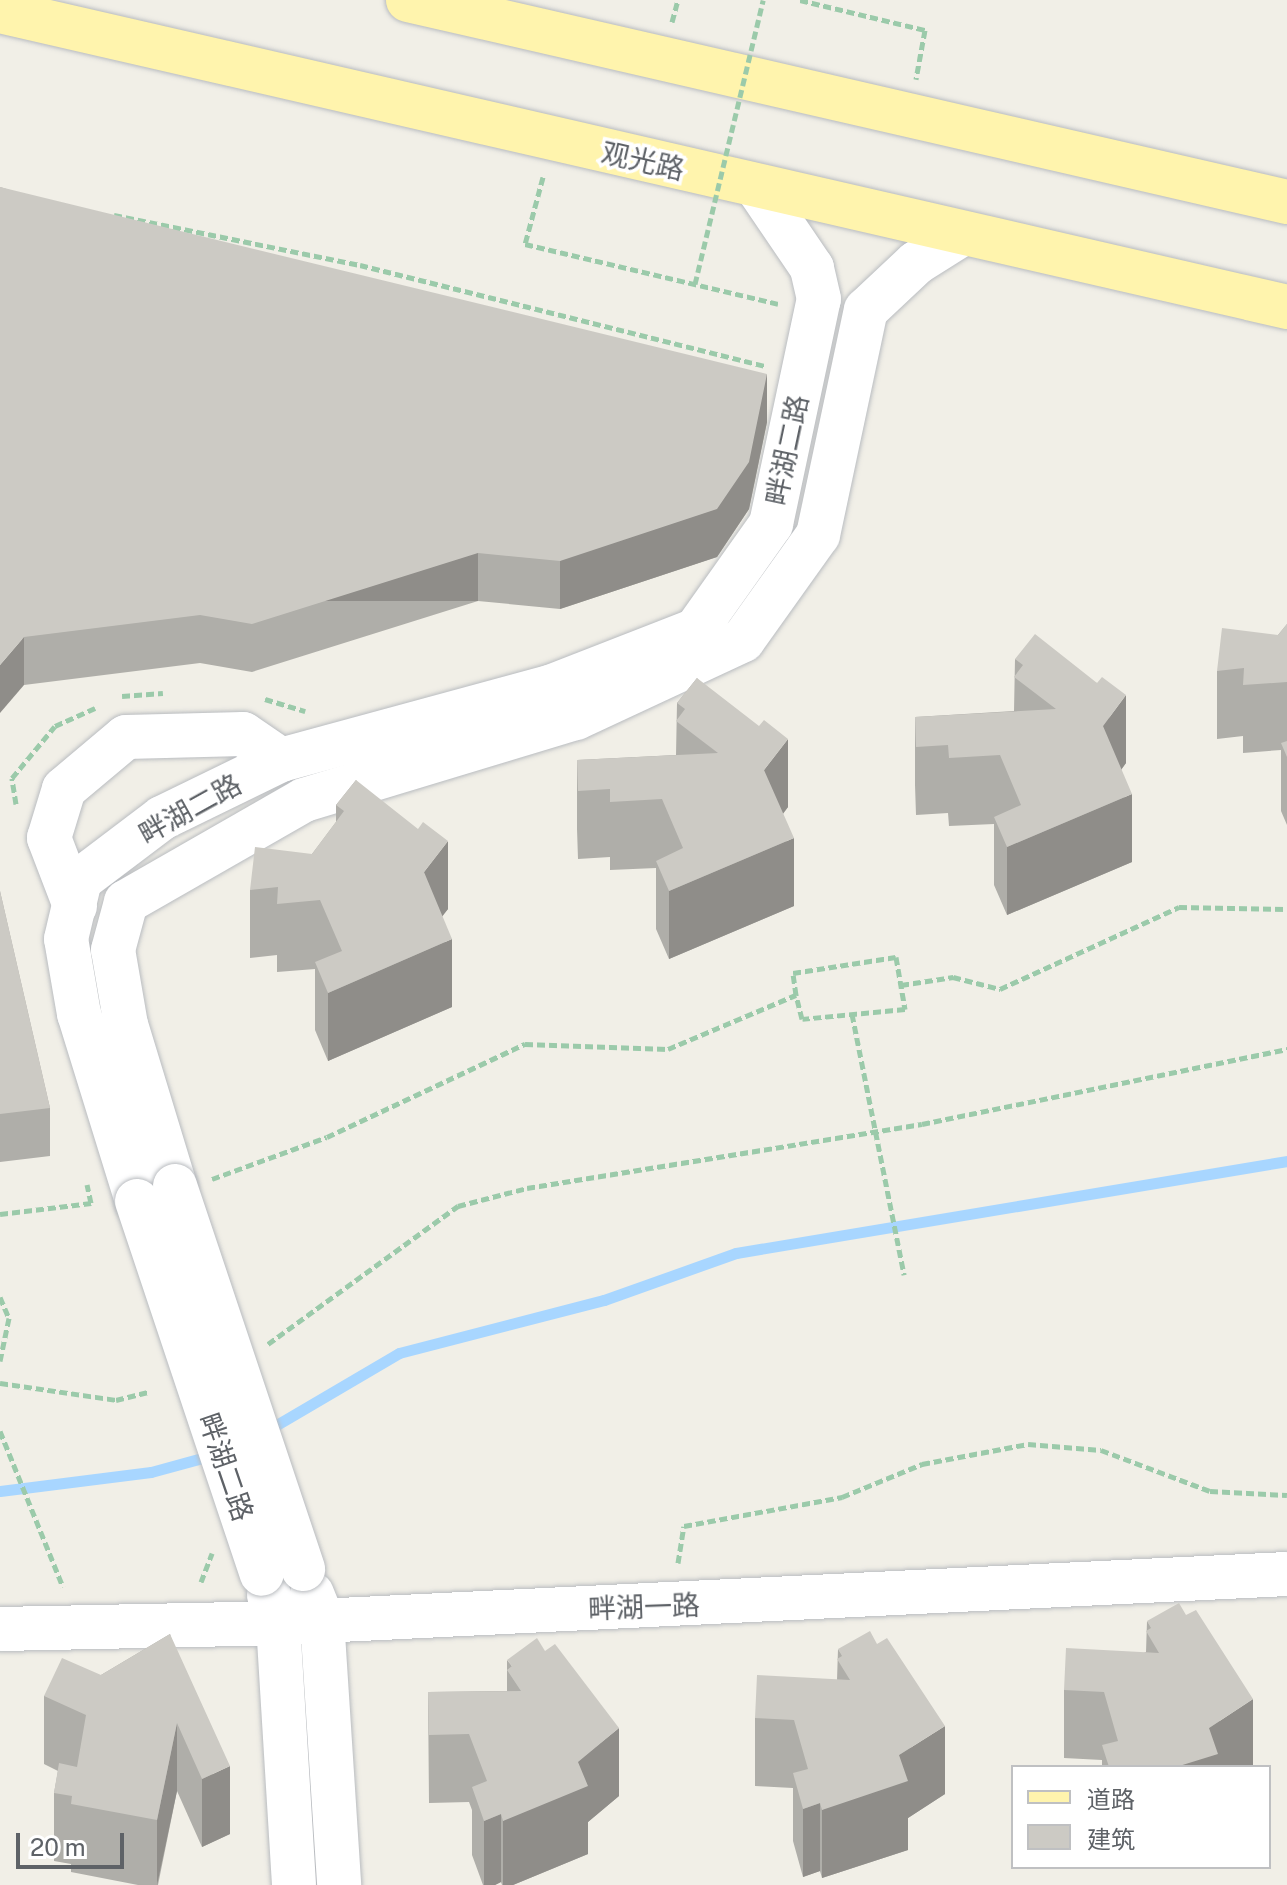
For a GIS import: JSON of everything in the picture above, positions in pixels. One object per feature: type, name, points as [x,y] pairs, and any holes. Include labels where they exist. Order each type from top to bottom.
[{"type":"main road","points":[[414,1],[1287,202]]},
{"type":"main road","name":"观光路","points":[[0,11],[553,141],[1287,307]]},
{"type":"street","name":"畔湖二路","points":[[339,1885],[322,1619],[283,1572],[156,1194],[79,1014],[66,939],[80,880],[162,818],[281,760],[550,687],[696,630],[771,524],[819,299],[812,268],[757,187]]},
{"type":"street","name":"畔湖二路","points":[[156,1194],[113,950],[126,902],[304,800],[576,718],[743,640],[818,535],[866,310],[916,263],[962,234]]},
{"type":"street","points":[[75,906],[49,838],[52,826],[64,789],[126,737],[243,734],[281,760]]},
{"type":"street","name":"畔湖二路","points":[[283,1572],[278,1623],[294,1885]]},
{"type":"street","name":"畔湖一路","points":[[0,1629],[278,1623],[1287,1574]]},
{"type":"path","points":[[695,284],[763,0]]},
{"type":"path","points":[[800,0],[925,30]]},
{"type":"path","points":[[553,141],[525,244],[788,306]]},
{"type":"path","points":[[110,214],[360,265],[767,366],[763,381]]},
{"type":"path","points":[[17,807],[12,778],[55,726],[132,691],[178,694]]},
{"type":"path","points":[[253,698],[310,713]]},
{"type":"path","points":[[901,985],[953,977],[1000,989],[1179,907],[1287,909]]},
{"type":"path","points":[[896,957],[905,1009],[802,1019],[796,995],[793,973],[896,957]]},
{"type":"path","points":[[327,1137],[525,1044],[668,1049],[796,995]]},
{"type":"path","points":[[852,1014],[904,1275]]},
{"type":"path","points":[[254,1352],[458,1206],[527,1188],[937,1121],[1287,1049]]},
{"type":"path","points":[[0,1214],[91,1203],[85,1176]]},
{"type":"path","points":[[0,1297],[9,1318],[0,1361]]},
{"type":"path","points":[[0,1383],[116,1400],[148,1392]]},
{"type":"path","points":[[0,1431],[33,1504],[63,1587]]},
{"type":"path","points":[[671,1606],[684,1526],[842,1497],[922,1464],[1028,1444],[1101,1450],[1210,1491],[1287,1495]]},
{"type":"path","points":[[189,1583],[204,1582],[215,1539]]},
{"type":"path","points":[[47,1587],[79,1586]]},
{"type":"building","points":[[0,187],[767,374],[749,462],[717,509],[560,561],[478,553],[252,624],[200,615],[24,637],[0,665]]},
{"type":"building","points":[[1287,624],[1287,682],[1243,685],[1244,668],[1217,671],[1222,628],[1278,635]]},
{"type":"building","points":[[1035,634],[1097,683],[1102,677],[1126,695],[1103,726],[1132,794],[1007,847],[994,817],[1021,805],[1000,755],[949,758],[948,745],[916,747],[915,717],[1056,709],[1014,677],[1023,665],[1015,659]]},
{"type":"building","points":[[697,678],[759,726],[764,720],[788,739],[764,770],[794,838],[669,891],[656,861],[683,848],[662,799],[610,802],[610,789],[578,791],[577,760],[718,753],[676,721],[685,709],[677,703]]},
{"type":"building","points":[[1287,741],[1287,757],[1281,743]]},
{"type":"building","points":[[356,780],[418,829],[423,822],[448,841],[424,872],[452,939],[328,993],[315,962],[342,951],[320,900],[277,904],[278,887],[250,890],[255,847],[312,854],[344,811],[336,805]]},
{"type":"building","points":[[0,891],[50,1108],[0,1114]]},
{"type":"building","points":[[1179,1603],[1186,1615],[1196,1610],[1253,1699],[1209,1728],[1218,1754],[1182,1765],[1108,1765],[1102,1745],[1118,1741],[1104,1692],[1064,1690],[1066,1648],[1159,1653],[1146,1631],[1151,1628],[1147,1621]]},
{"type":"building","points":[[870,1631],[877,1644],[887,1638],[945,1726],[899,1755],[908,1781],[822,1810],[820,1803],[803,1809],[793,1773],[808,1769],[794,1720],[755,1718],[757,1675],[850,1680],[837,1659],[842,1656],[838,1649]]},
{"type":"building","points":[[170,1634],[230,1766],[202,1779],[177,1723],[157,1820],[71,1804],[72,1796],[54,1793],[59,1763],[77,1767],[86,1715],[44,1696],[62,1658],[101,1675]]},
{"type":"building","points":[[537,1638],[545,1651],[555,1644],[619,1728],[578,1762],[588,1786],[503,1821],[501,1814],[484,1821],[472,1787],[487,1781],[469,1734],[429,1735],[428,1692],[521,1691],[507,1670],[512,1666],[507,1660]]},
{"type":"waterway","points":[[268,1430],[399,1353],[604,1300],[736,1253],[1287,1161]]},
{"type":"waterway","points":[[0,1491],[151,1472],[213,1455]]}]
